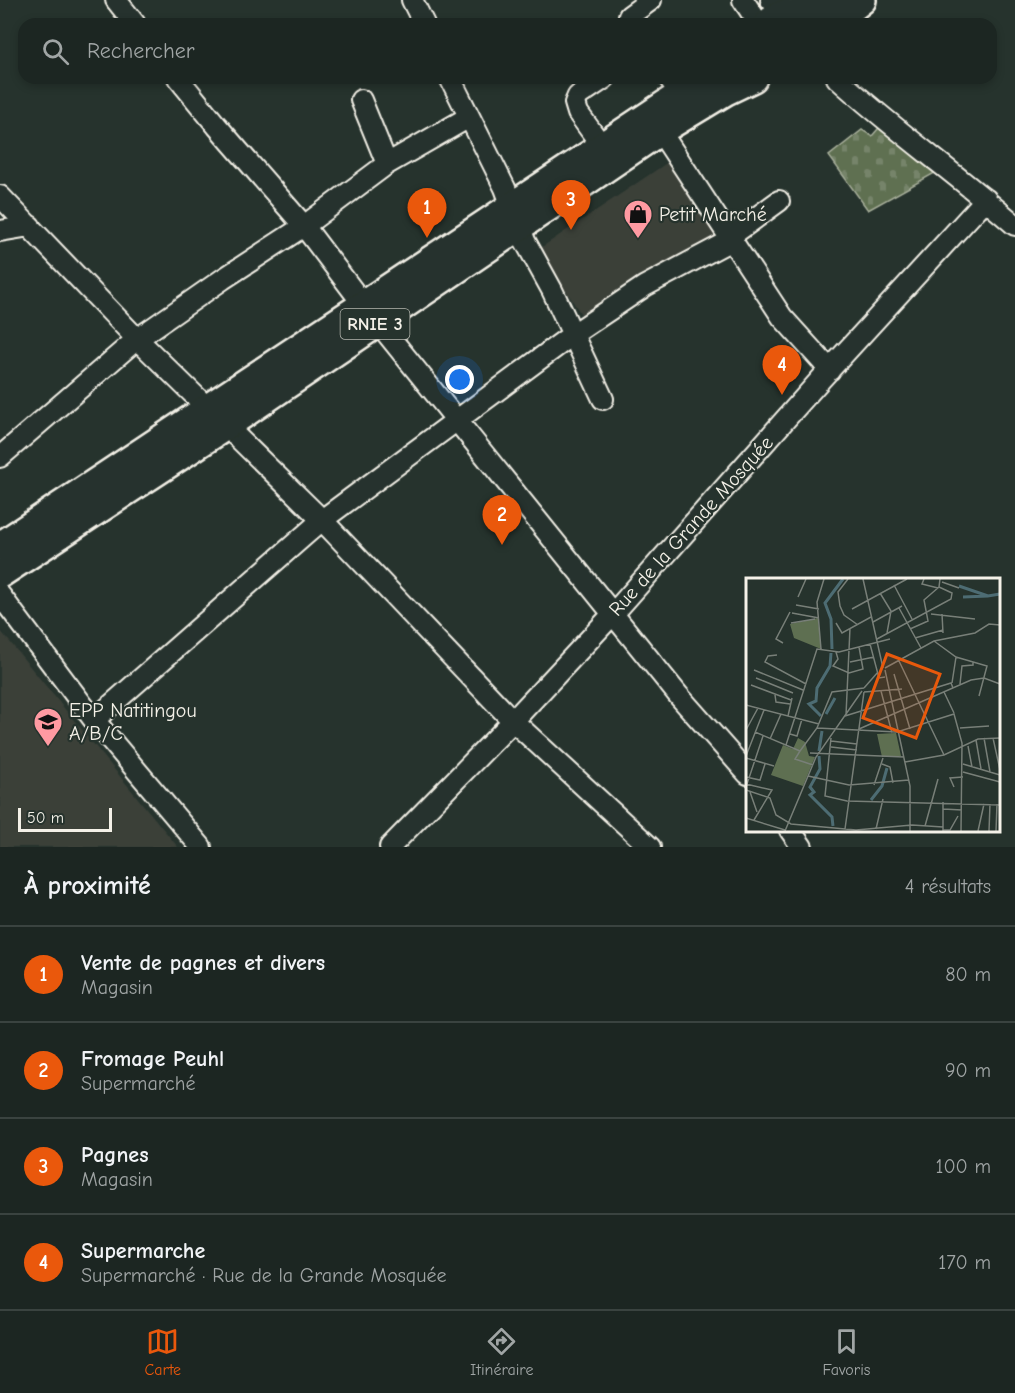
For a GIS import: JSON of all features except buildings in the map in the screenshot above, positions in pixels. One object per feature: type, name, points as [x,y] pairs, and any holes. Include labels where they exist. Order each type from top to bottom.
[{"type":"highway","points":[[786,15],[828,0]]},
{"type":"highway","points":[[840,18],[862,0]]},
{"type":"highway","name":"RNIE 3","points":[[0,574],[217,417],[515,217],[741,84]]},
{"type":"highway","name":"RNIE 3","points":[[515,217],[675,86]]},
{"type":"highway","name":"RNIE 3","points":[[0,546],[217,417]]},
{"type":"street","points":[[116,0],[130,18]]},
{"type":"street","points":[[412,0],[421,18]]},
{"type":"street","points":[[630,18],[629,16],[651,0]]},
{"type":"street","points":[[743,0],[755,18]]},
{"type":"street","points":[[183,84],[304,226],[371,313],[679,696],[746,772]]},
{"type":"street","points":[[453,84],[505,188],[515,217],[603,399]]},
{"type":"street","points":[[596,84],[578,96],[575,103],[578,113],[602,146]]},
{"type":"street","points":[[844,84],[1015,225]]},
{"type":"street","points":[[361,100],[387,164]]},
{"type":"street","points":[[0,457],[137,339],[304,226],[387,164],[469,117]]},
{"type":"street","points":[[660,131],[728,238],[782,317],[830,370]]},
{"type":"street","points":[[0,196],[137,339],[322,520],[513,721],[650,847]]},
{"type":"street","name":"Rue de la Grande Mosquée","points":[[390,847],[613,614],[986,199]]},
{"type":"street","points":[[94,720],[322,520],[572,335],[645,286],[724,244],[728,238],[778,201]]},
{"type":"street","points":[[0,231],[30,226]]},
{"type":"street","points":[[0,595],[94,720],[201,847]]},
{"type":"street","points":[[791,832],[802,847]]},
{"type":"shaded area","name":"Petit Marché","points":[[671,160],[724,242],[669,268],[666,263],[586,322],[539,249]]},
{"type":"shaded area","name":"EPP Natitingou A/B/C","points":[[0,630],[178,847],[0,847]]},
{"type":"green space","points":[[884,122],[942,169],[868,210],[829,156],[862,130],[872,136]]},
{"type":"place","name":"Pagnes","points":[[571,230]]},
{"type":"place","name":"Vente de pagnes et divers","points":[[427,238]]},
{"type":"place","name":"Petit Marché","points":[[638,240]]},
{"type":"place","name":"Supermarche","points":[[782,395]]},
{"type":"place","name":"Fromage Peuhl","points":[[502,545]]},
{"type":"place","name":"EPP Natitingou A/B/C","points":[[48,748]]}]
